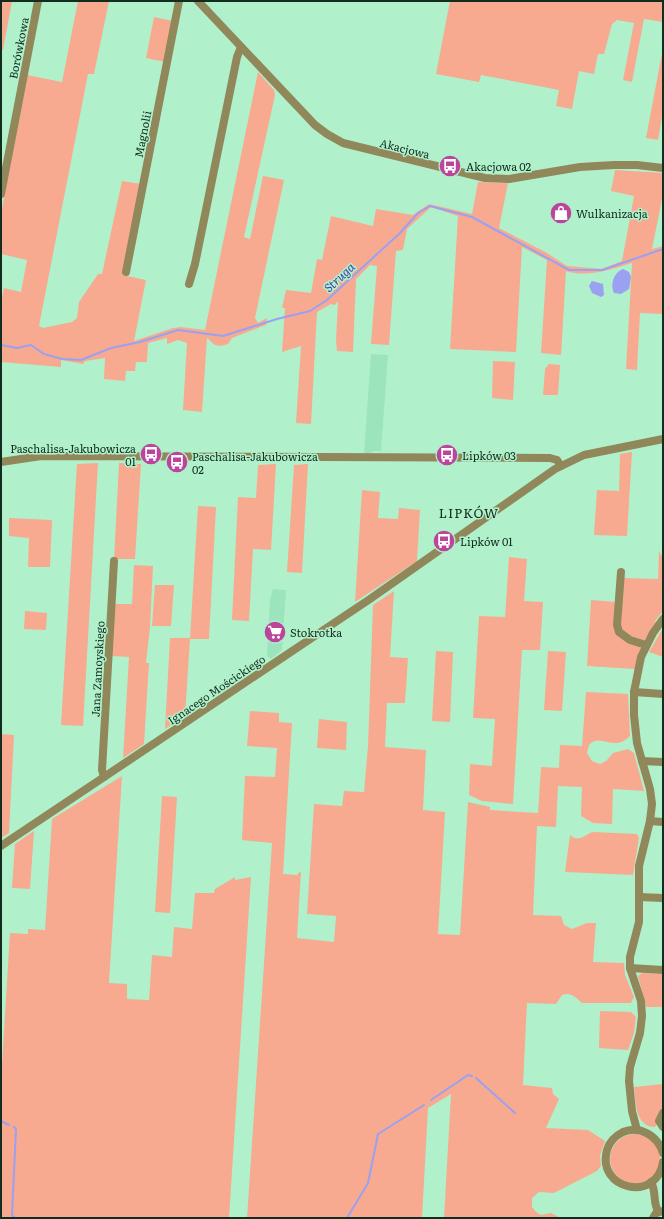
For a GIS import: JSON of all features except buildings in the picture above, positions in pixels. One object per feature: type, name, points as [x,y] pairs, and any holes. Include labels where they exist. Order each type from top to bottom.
[{"type":"street","name":"Borówkowa","points":[[1,194],[38,1]]},
{"type":"street","name":"Magnolii","points":[[126,272],[179,1]]},
{"type":"street","name":"Akacjowa","points":[[198,1],[315,125],[334,138],[356,146],[492,179],[509,179],[580,167],[607,165],[637,165],[663,168]]},
{"type":"street","points":[[189,284],[195,264],[237,57],[242,47]]},
{"type":"street","name":"Ignacego Mościckiego","points":[[1,846],[370,599],[561,466],[584,455],[663,439]]},
{"type":"street","points":[[1,462],[41,456],[550,458],[557,460],[561,466]]},
{"type":"street","name":"Jana Zamoyskiego","points":[[104,777],[102,770],[114,561]]},
{"type":"street","points":[[621,572],[617,625],[618,632],[630,640],[646,645]]},
{"type":"street","points":[[637,1130],[632,1111],[629,1081],[630,1067],[640,1033],[642,1016],[641,1001],[630,968],[631,948],[639,922],[641,854],[650,821],[652,804],[650,789],[637,743],[634,714],[634,692],[636,677],[646,645],[663,619]]},
{"type":"street","points":[[634,692],[663,694]]},
{"type":"street","points":[[642,761],[663,762]]},
{"type":"street","points":[[650,821],[663,822]]},
{"type":"street","points":[[639,897],[663,898]]},
{"type":"street","points":[[630,968],[663,970]]},
{"type":"street","points":[[653,1137],[662,1127],[659,1121],[663,1113]]},
{"type":"street","points":[[663,1153],[660,1145],[653,1137],[644,1131],[637,1130],[624,1132],[613,1140],[607,1152],[607,1165],[611,1175],[619,1183],[636,1187],[651,1182],[658,1176],[663,1162]]},
{"type":"street","points":[[651,1182],[656,1190],[655,1203],[658,1214]]},
{"type":"shaded area","points":[[1,1],[12,1],[3,50],[1,50]]},
{"type":"shaded area","points":[[78,1],[109,1],[94,74],[88,74],[39,326],[43,328],[72,322],[77,318],[79,302],[98,274],[102,274],[122,181],[141,184],[122,275],[146,280],[134,341],[173,328],[181,327],[205,330],[258,72],[274,90],[275,95],[244,237],[250,239],[263,176],[284,180],[255,318],[258,323],[267,318],[266,325],[232,338],[228,344],[221,346],[215,345],[207,338],[202,412],[183,410],[187,343],[178,340],[167,344],[167,338],[148,343],[147,362],[136,362],[135,371],[126,371],[125,381],[104,379],[105,358],[85,361],[83,364],[61,360],[61,367],[1,362],[1,302],[4,288],[21,292],[27,260],[1,254],[1,214],[27,75],[62,82]]},
{"type":"shaded area","points":[[450,1],[663,1],[663,22],[644,19],[632,82],[623,80],[634,23],[617,20],[612,24],[604,54],[598,54],[594,74],[579,71],[572,109],[556,106],[559,90],[481,75],[479,82],[436,74]]},
{"type":"shaded area","points":[[154,17],[173,21],[165,62],[146,58]]},
{"type":"shaded area","points":[[663,48],[663,111],[658,140],[646,138]]},
{"type":"shaded area","points":[[615,170],[663,173],[663,194],[652,249],[663,246],[663,314],[640,313],[637,370],[626,369],[632,263],[600,272],[583,274],[566,271],[561,355],[541,353],[547,260],[522,247],[516,352],[450,349],[458,216],[431,207],[407,229],[403,250],[396,251],[389,345],[371,344],[377,266],[370,265],[356,279],[353,352],[337,351],[336,340],[338,301],[335,305],[331,304],[317,312],[311,424],[296,423],[301,346],[282,352],[285,308],[282,308],[286,290],[311,293],[317,259],[322,260],[331,216],[373,226],[376,209],[413,215],[429,204],[472,214],[478,182],[508,183],[499,228],[547,253],[567,266],[602,269],[622,261],[634,196],[611,191]]},
{"type":"shaded area","points":[[371,354],[388,355],[381,451],[373,451],[370,454],[364,454]]},
{"type":"shaded area","points":[[493,361],[515,362],[513,400],[492,398]]},
{"type":"shaded area","points":[[549,364],[560,365],[558,395],[543,395],[545,369]]},
{"type":"shaded area","points":[[632,452],[627,536],[594,535],[597,490],[619,491],[620,454]]},
{"type":"shaded area","points":[[98,463],[83,726],[61,725],[77,464]]},
{"type":"shaded area","points":[[119,463],[141,464],[135,559],[114,559]]},
{"type":"shaded area","points":[[276,464],[271,550],[253,549],[249,621],[232,620],[238,497],[256,498],[258,465]]},
{"type":"shaded area","points":[[308,464],[302,573],[287,572],[294,465]]},
{"type":"shaded area","points":[[362,490],[380,492],[378,518],[398,519],[399,508],[420,510],[417,561],[355,602]]},
{"type":"shaded area","points":[[198,506],[216,507],[209,639],[190,639],[185,716],[165,729],[170,638],[190,638]]},
{"type":"shaded area","points":[[9,518],[52,520],[50,567],[28,567],[29,538],[9,536]]},
{"type":"shaded area","points":[[659,551],[663,558],[663,611],[655,621],[656,623],[644,641],[624,634],[620,628],[623,578],[658,579]]},
{"type":"shaded area","points":[[509,557],[527,559],[524,601],[543,602],[540,650],[522,650],[513,804],[482,801],[469,795],[470,764],[492,766],[495,719],[473,718],[479,616],[505,617]]},
{"type":"shaded area","points":[[134,565],[153,566],[150,627],[146,663],[149,663],[144,744],[123,758],[129,657],[111,656],[114,604],[132,604]]},
{"type":"shaded area","points":[[155,585],[174,585],[171,626],[152,626]]},
{"type":"shaded area","points":[[273,589],[286,590],[282,650],[271,659],[267,656],[270,600]]},
{"type":"shaded area","points":[[394,591],[390,657],[408,658],[405,703],[387,703],[385,747],[426,750],[423,810],[445,812],[438,934],[460,935],[468,802],[490,807],[490,810],[538,813],[541,767],[559,768],[560,745],[582,746],[586,692],[628,694],[630,736],[624,741],[618,743],[598,740],[589,745],[587,753],[592,761],[600,764],[606,761],[613,753],[628,749],[634,753],[644,791],[613,789],[612,824],[593,823],[581,816],[582,787],[558,786],[556,827],[537,826],[533,915],[561,916],[564,925],[572,929],[587,923],[596,923],[593,962],[624,963],[625,975],[634,997],[631,1003],[582,1003],[573,996],[565,994],[562,995],[556,1004],[527,1003],[523,1085],[552,1088],[553,1094],[559,1099],[546,1128],[588,1130],[605,1141],[600,1156],[601,1166],[597,1171],[554,1193],[539,1192],[532,1198],[532,1207],[536,1212],[541,1215],[551,1213],[561,1218],[444,1218],[451,1094],[428,1108],[422,1218],[247,1218],[272,843],[242,840],[245,776],[275,777],[277,748],[247,746],[250,711],[279,713],[279,722],[292,723],[283,874],[297,875],[301,871],[297,938],[334,942],[336,916],[307,914],[314,804],[342,806],[344,791],[364,792],[368,746],[373,605]]},
{"type":"shaded area","points":[[591,600],[616,602],[615,626],[642,649],[635,669],[587,666]]},
{"type":"shaded area","points":[[25,611],[47,613],[46,630],[24,629]]},
{"type":"shaded area","points":[[663,628],[663,657],[649,652]]},
{"type":"shaded area","points":[[436,651],[453,652],[450,722],[432,721]]},
{"type":"shaded area","points":[[548,651],[566,652],[562,711],[544,710]]},
{"type":"shaded area","points":[[319,719],[347,722],[346,750],[317,748]]},
{"type":"shaded area","points":[[1,734],[14,735],[9,833],[1,838]]},
{"type":"shaded area","points":[[122,776],[109,983],[127,984],[127,999],[149,1000],[152,955],[172,957],[174,927],[192,929],[195,893],[214,893],[215,889],[235,877],[235,880],[251,877],[229,1218],[1,1218],[1,1080],[10,933],[28,934],[28,929],[45,930],[52,819]]},
{"type":"shaded area","points":[[162,796],[177,797],[170,913],[155,912]]},
{"type":"shaded area","points":[[34,831],[30,889],[12,888],[15,844]]},
{"type":"shaded area","points":[[593,832],[637,834],[639,838],[633,875],[565,872],[570,835],[576,838],[582,838]]},
{"type":"shaded area","points":[[642,973],[663,974],[663,1007],[646,1007],[638,976]]},
{"type":"shaded area","points":[[600,1011],[631,1012],[636,1017],[634,1033],[628,1050],[599,1048]]},
{"type":"shaded area","points":[[663,1084],[663,1110],[655,1127],[648,1126],[640,1118],[638,1113],[634,1087]]},
{"type":"shaded area","points":[[630,1134],[640,1134],[653,1141],[660,1154],[660,1164],[653,1177],[640,1184],[630,1184],[621,1180],[614,1173],[610,1164],[610,1154],[614,1145],[621,1138]]},
{"type":"water","points":[[623,269],[629,272],[631,277],[629,289],[621,294],[614,293],[612,286],[613,280],[617,273]]},
{"type":"water","points":[[592,281],[603,284],[604,295],[601,297],[592,293],[589,286]]},
{"type":"waterway","name":"Struga","points":[[1,345],[17,348],[31,345],[44,354],[62,359],[81,360],[111,348],[140,342],[178,330],[223,336],[277,319],[310,311],[327,300],[400,233],[418,213],[430,206],[472,217],[569,270],[602,270],[663,249]]},
{"type":"waterway","points":[[431,1100],[468,1075],[472,1076]]},
{"type":"waterway","points":[[476,1078],[515,1113]]},
{"type":"waterway","points":[[347,1218],[368,1183],[378,1134],[424,1105]]},
{"type":"waterway","points":[[1,1121],[9,1125]]},
{"type":"waterway","points":[[14,1127],[16,1129],[12,1215],[15,1218]]},
{"type":"place","name":"Akacjowa 02","points":[[450,166]]},
{"type":"place","name":"Wulkanizacja","points":[[561,213]]},
{"type":"place","name":"Paschalisa-Jakubowicza 01","points":[[151,454]]},
{"type":"place","name":"Lipków 03","points":[[447,455]]},
{"type":"place","name":"Paschalisa-Jakubowicza 02","points":[[177,462]]},
{"type":"place","name":"Lipków 01","points":[[444,541]]},
{"type":"place","name":"Stokrotka","points":[[275,632]]},
{"type":"district","name":"LIPKÓW","points":[[469,512]]}]
